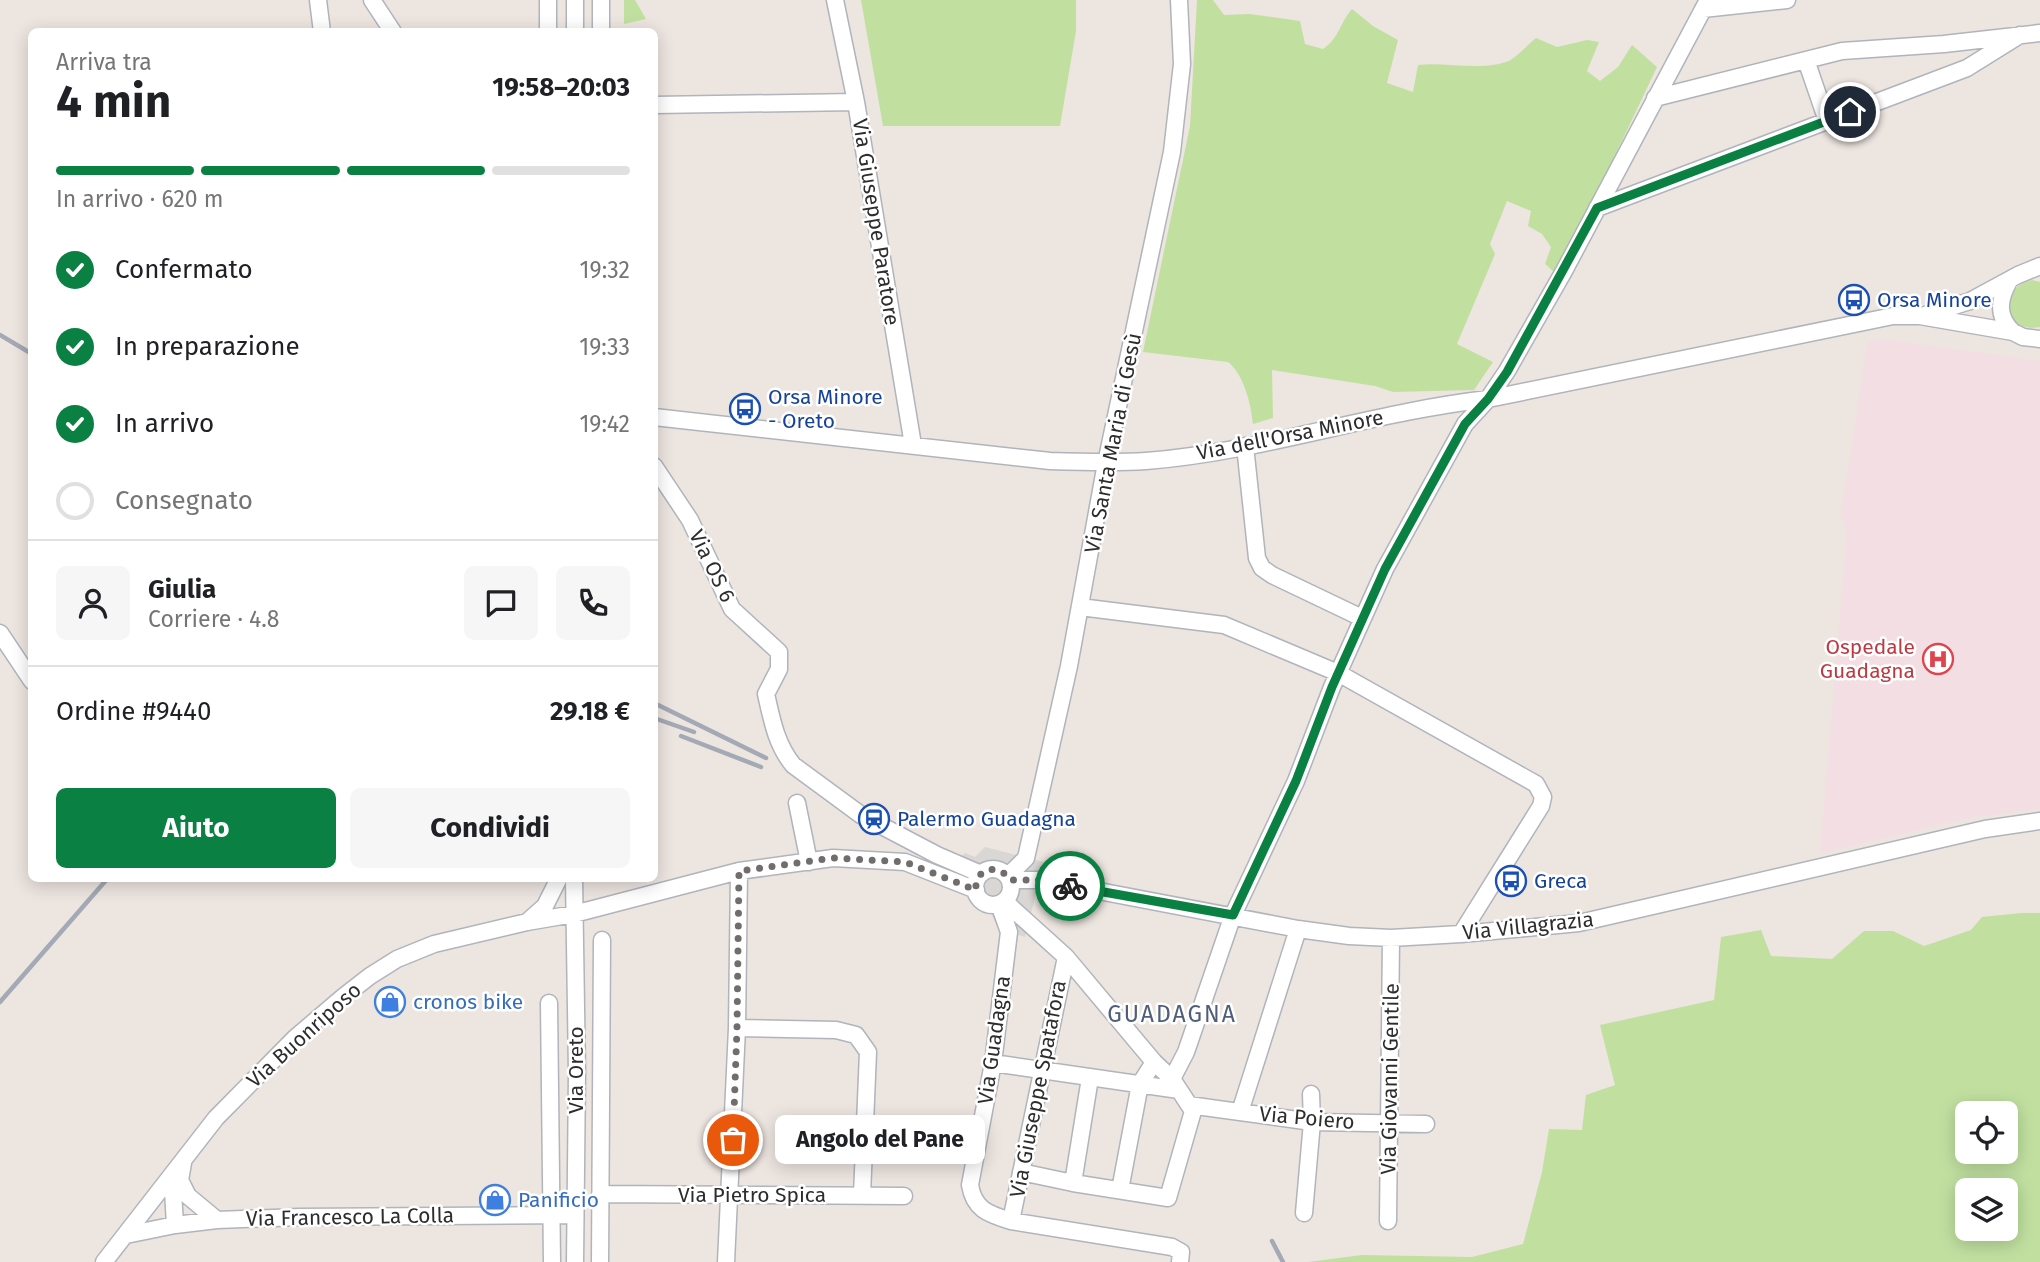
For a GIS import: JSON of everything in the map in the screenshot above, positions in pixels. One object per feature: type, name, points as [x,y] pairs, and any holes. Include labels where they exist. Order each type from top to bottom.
[{"type":"street","points":[[318,0],[322,28]]},
{"type":"street","points":[[372,0],[390,28]]},
{"type":"street","points":[[548,0],[548,28]]},
{"type":"street","points":[[575,0],[575,28]]},
{"type":"street","points":[[601,0],[601,28]]},
{"type":"street","name":"Via Giuseppe Paratore","points":[[835,0],[856,102],[913,444]]},
{"type":"street","name":"Via Santa Maria di Gesù","points":[[1009,878],[1026,858],[1069,666],[1106,463],[1172,152],[1182,64],[1179,0]]},
{"type":"street","points":[[1176,1084],[1233,915],[1296,781],[1362,618],[1385,569],[1465,424],[1488,399],[1507,372],[1706,4],[1787,0]]},
{"type":"street","points":[[1655,98],[1842,51],[1944,44],[2040,33]]},
{"type":"street","points":[[1597,208],[1967,68],[2020,35]]},
{"type":"street","points":[[1806,60],[1827,121]]},
{"type":"street","points":[[658,105],[856,102]]},
{"type":"street","points":[[1920,316],[1970,301],[2018,275],[2036,270]]},
{"type":"street","points":[[2009,281],[2000,296],[2000,310],[2008,327],[2023,337],[2039,338]]},
{"type":"street","name":"Via dell'Orsa Minore","points":[[658,417],[1049,461],[1148,461],[1245,446],[1438,405],[1488,399],[1893,316],[1920,316]]},
{"type":"street","points":[[1920,316],[2013,331]]},
{"type":"street","points":[[1245,446],[1257,558],[1262,568],[1362,618]]},
{"type":"street","name":"Via OS 6","points":[[658,472],[690,520],[732,609],[779,652],[779,669],[766,694],[774,727],[786,756],[793,765],[861,816],[981,874]]},
{"type":"street","points":[[1080,607],[1224,625],[1338,673],[1536,784],[1543,797],[1541,806],[1461,934]]},
{"type":"street","points":[[0,633],[28,675]]},
{"type":"street","points":[[797,803],[809,862]]},
{"type":"street","name":"Via Villagrazia","points":[[1009,878],[1041,880],[1298,929],[1391,938],[1579,923],[1985,829],[2040,821]]},
{"type":"street","points":[[574,914],[739,871],[833,858],[905,862],[976,890]]},
{"type":"street","points":[[997,869],[1009,878],[1011,891],[1002,902],[987,904],[976,890],[975,884],[985,870],[997,869]]},
{"type":"street","points":[[726,1262],[737,1028],[739,871]]},
{"type":"street","points":[[527,922],[545,906],[557,882]]},
{"type":"street","name":"Via Oreto","points":[[574,882],[577,1073],[575,1262]]},
{"type":"street","points":[[1002,902],[1066,957],[1154,1062],[1176,1084],[1191,1108],[1168,1198],[1021,1172]]},
{"type":"street","name":"Via Guadagna","points":[[1002,902],[1009,932],[993,1063],[970,1185],[972,1199],[994,1216],[1011,1221],[1172,1247],[1181,1252],[1180,1262]]},
{"type":"street","name":"Via Buonriposo","points":[[104,1262],[216,1118],[295,1038],[370,976],[397,960],[434,944],[574,914]]},
{"type":"street","points":[[1240,1112],[1298,929]]},
{"type":"street","name":"Via Giovanni Gentile","points":[[1388,1221],[1391,938]]},
{"type":"street","name":"Via Oreto","points":[[600,1262],[602,940]]},
{"type":"street","name":"Via Giuseppe Spatafora","points":[[1011,1221],[1066,957]]},
{"type":"street","name":"Via Oreto","points":[[548,1003],[551,1262]]},
{"type":"street","points":[[737,1028],[836,1030],[856,1035],[868,1052],[862,1195]]},
{"type":"street","points":[[1120,1190],[1140,1084],[1154,1062]]},
{"type":"street","points":[[993,1063],[1140,1084],[1176,1084]]},
{"type":"street","points":[[550,1074],[601,1074]]},
{"type":"street","points":[[1073,1183],[1090,1078]]},
{"type":"street","points":[[1304,1213],[1312,1122],[1311,1094]]},
{"type":"street","name":"Via Poiero","points":[[1191,1108],[1312,1122],[1426,1124]]},
{"type":"street","points":[[183,1160],[180,1181],[183,1187],[198,1206],[217,1220]]},
{"type":"street","points":[[175,1225],[173,1191],[183,1160]]},
{"type":"street","name":"Via Pietro Spica","points":[[600,1194],[904,1196]]},
{"type":"street","name":"Via Francesco La Colla","points":[[126,1235],[217,1220],[575,1215]]},
{"type":"shaded area","name":"Ospedale Guadagna","points":[[1881,339],[2040,361],[2040,809],[1974,817],[1820,853],[1847,534],[1841,514],[1868,342]]},
{"type":"shaded area","points":[[985,847],[1044,862],[1025,937],[998,929],[991,913],[972,894],[941,876],[965,853],[975,857]]},
{"type":"green space","points":[[624,0],[635,0],[646,19],[624,24]]},
{"type":"green space","points":[[861,0],[1076,0],[1076,31],[1060,126],[883,126]]},
{"type":"green space","points":[[1197,0],[1213,0],[1224,15],[1250,14],[1300,21],[1305,44],[1323,49],[1333,40],[1352,9],[1373,26],[1398,40],[1387,83],[1413,92],[1418,65],[1496,65],[1514,58],[1536,38],[1557,47],[1587,40],[1599,42],[1587,71],[1600,81],[1618,67],[1632,45],[1657,67],[1600,187],[1554,272],[1545,264],[1551,247],[1542,234],[1528,226],[1531,211],[1507,201],[1490,244],[1495,254],[1457,344],[1493,362],[1474,390],[1393,392],[1375,386],[1272,370],[1273,418],[1253,424],[1242,382],[1228,362],[1143,352],[1190,126]]},
{"type":"green space","points":[[2032,280],[2040,282],[2040,327],[2019,324],[2012,318],[2009,310],[2012,293],[2020,285]]},
{"type":"green space","points":[[2040,913],[2040,1262],[1308,1262],[1362,1255],[1472,1257],[1523,1244],[1542,1172],[1549,1129],[1582,1130],[1586,1095],[1615,1085],[1600,1025],[1714,1000],[1721,937],[1761,930],[1771,956],[1832,959],[1864,931],[1893,931],[1924,946],[1971,930],[1982,917]]},
{"type":"railway","points":[[0,335],[28,352]]},
{"type":"railway","points":[[658,705],[766,758]]},
{"type":"railway","points":[[658,719],[694,732]]},
{"type":"railway","points":[[681,736],[761,767]]},
{"type":"railway","points":[[0,1002],[105,882]]},
{"type":"railway","points":[[1272,1241],[1283,1262]]},
{"type":"way so far","points":[[733,1140],[739,871],[833,858],[905,862],[976,890],[977,878],[985,870],[991,869],[1002,871],[1010,880],[1041,880],[1070,886]]},
{"type":"place","name":"Orsa Minore","points":[[1854,300]]},
{"type":"place","name":"Orsa Minore - Oreto","points":[[745,409]]},
{"type":"place","name":"Ospedale Guadagna","points":[[1938,659]]},
{"type":"place","name":"Palermo Guadagna","points":[[874,819]]},
{"type":"place","name":"Greca","points":[[1511,881]]},
{"type":"place","name":"cronos bike","points":[[390,1002]]},
{"type":"place","name":"Angolo del Pane","points":[[733,1140]]},
{"type":"place","name":"Panificio","points":[[495,1200]]},
{"type":"district","name":"GUADAGNA","points":[[1172,1014]]},
{"type":"route","points":[[1070,886],[1233,915],[1296,781],[1332,687],[1385,569],[1465,424],[1488,399],[1507,372],[1597,208],[1850,112]]}]
